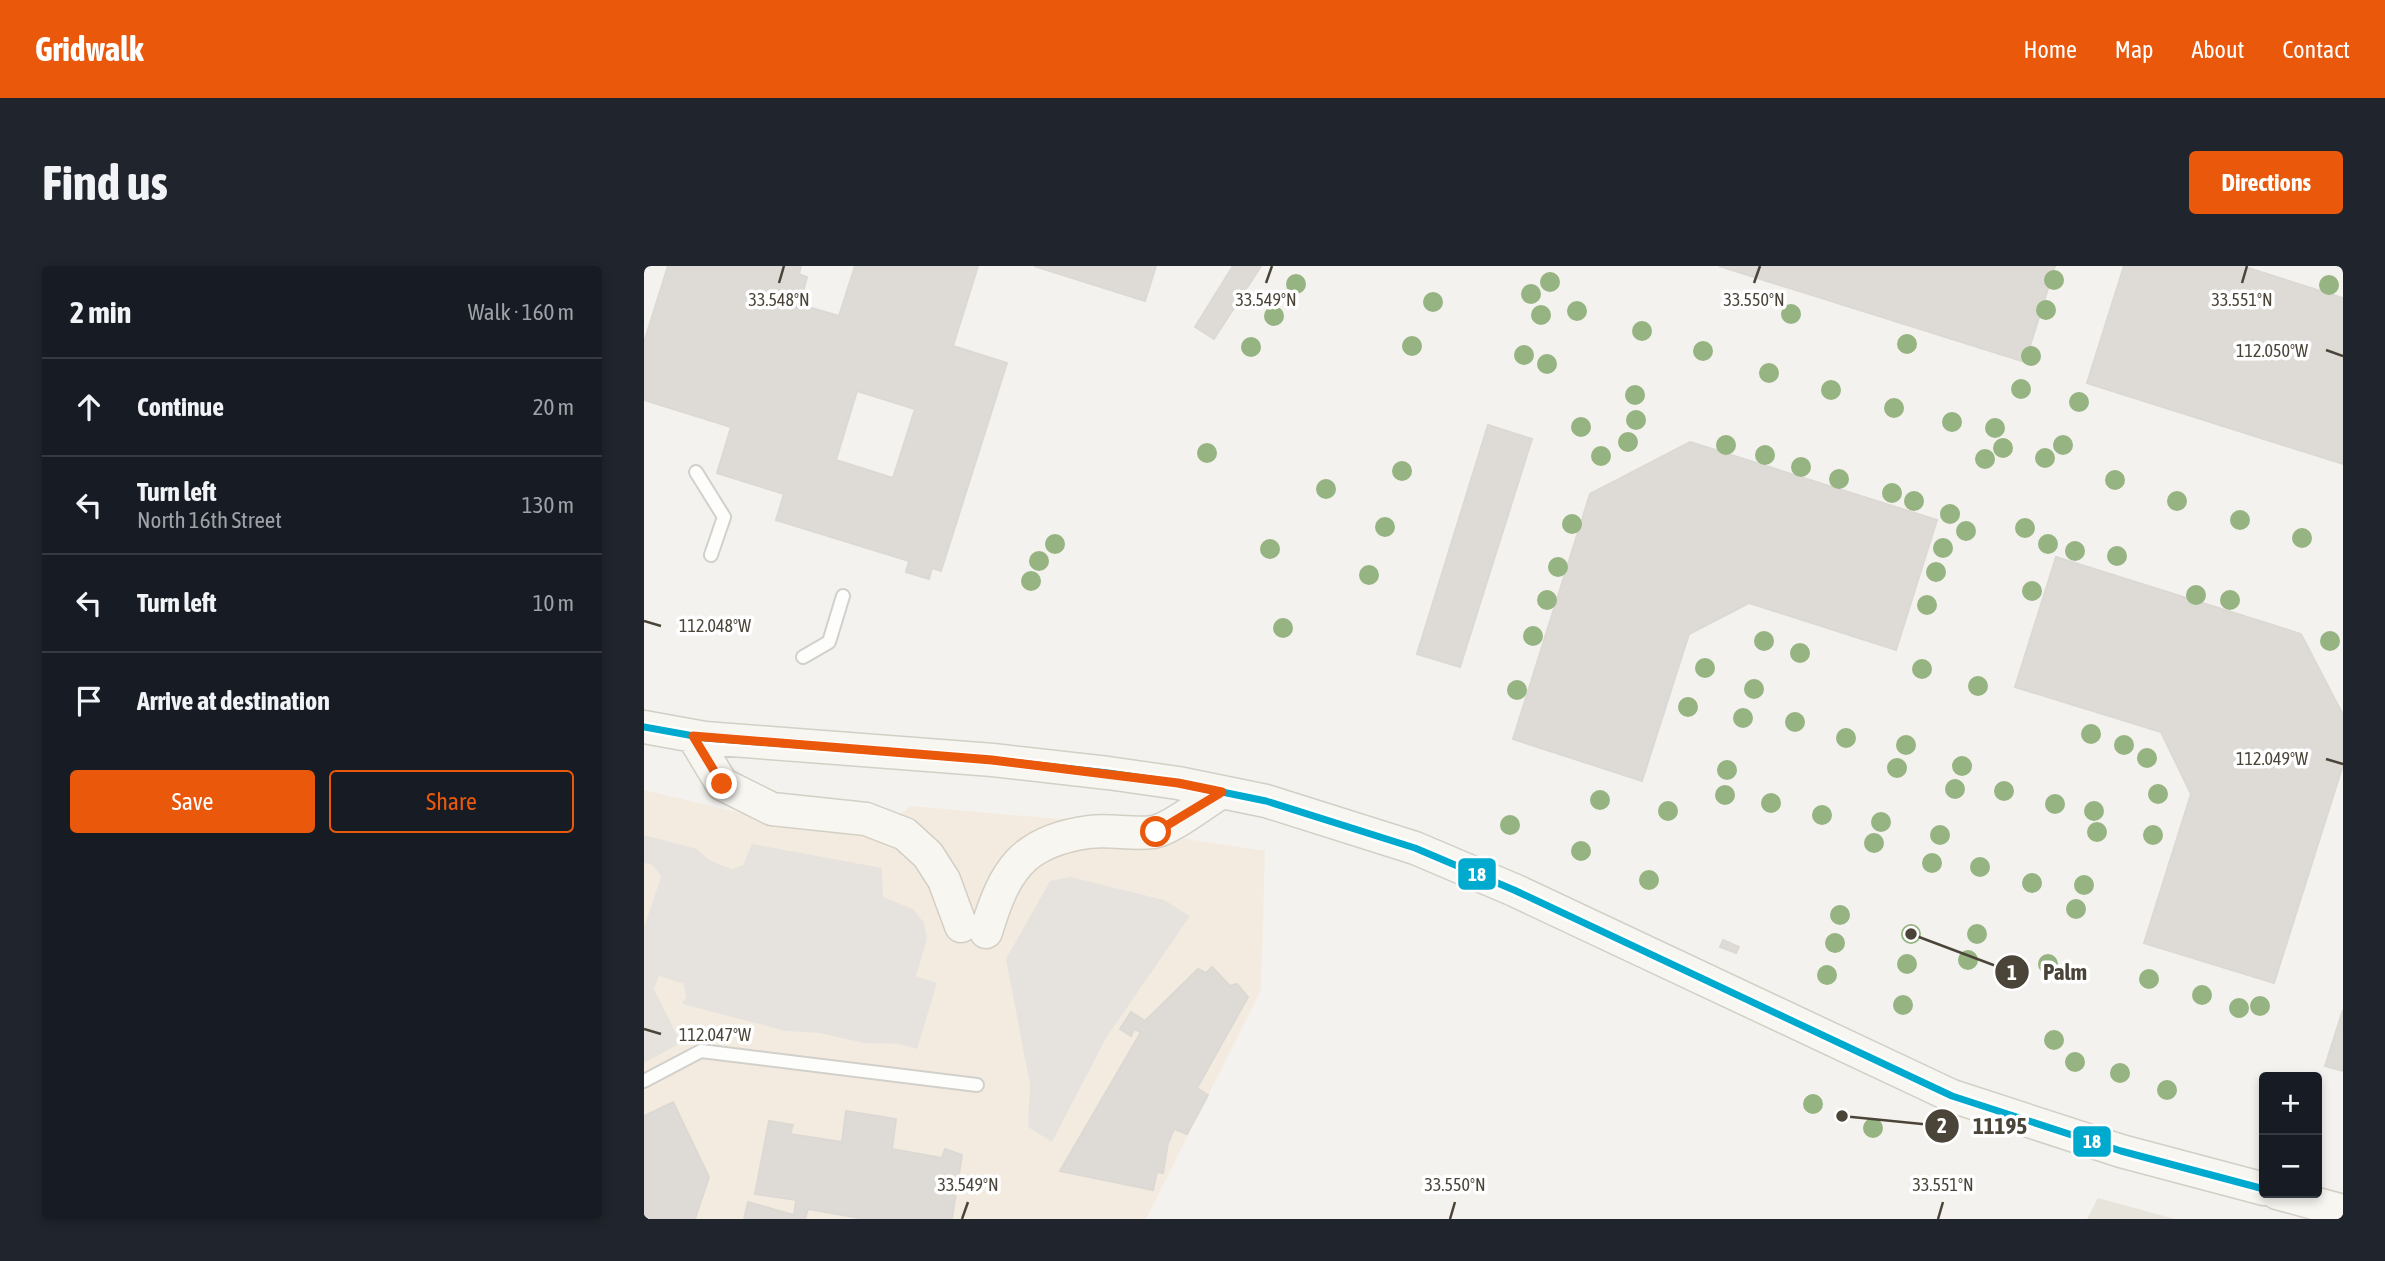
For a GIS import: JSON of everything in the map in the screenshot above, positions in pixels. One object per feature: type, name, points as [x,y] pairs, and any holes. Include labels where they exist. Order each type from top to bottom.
[{"type":"main road","points":[[644,727],[693,736],[992,760],[1178,783],[1351,826],[1428,853],[1514,890],[1844,1048],[1952,1096],[2121,1151],[2259,1188]]},
{"type":"main road","points":[[693,736],[722,784],[772,809],[866,819],[905,834],[928,855],[974,929],[997,896],[1011,869],[1024,857],[1064,838],[1090,832],[1156,832],[1222,792]]},
{"type":"main road","points":[[2294,1198],[2343,1212]]},
{"type":"lane","points":[[696,472],[724,517],[711,555]]},
{"type":"lane","points":[[803,657],[829,642],[843,596]]},
{"type":"lane","points":[[644,1081],[701,1051],[977,1085]]},
{"type":"shaded area","points":[[644,790],[757,817],[873,834],[911,806],[1058,819],[1265,851],[1261,990],[1146,1219],[644,1219]]},
{"type":"shaded area","points":[[644,835],[697,849],[709,860],[731,869],[743,865],[752,844],[882,868],[883,897],[913,909],[924,923],[927,939],[916,976],[937,983],[917,1049],[900,1044],[863,1043],[820,1033],[786,1031],[682,1004],[686,997],[684,984],[659,976],[654,989],[681,1043],[644,1063],[644,927],[661,877],[653,865],[644,863]]},
{"type":"shaded area","points":[[1071,877],[1164,900],[1190,916],[1106,1038],[1052,1142],[1028,1127],[1030,1085],[1006,959],[1050,881]]},
{"type":"shaded area","points":[[2098,1198],[2175,1219],[2087,1219]]},
{"type":"building","points":[[668,266],[801,266],[799,274],[807,277],[801,299],[807,300],[805,306],[839,316],[855,266],[978,266],[953,346],[1007,363],[941,571],[932,568],[929,579],[906,572],[909,561],[776,520],[784,494],[717,473],[731,427],[644,400],[644,342]],"holes":[[[857,391],[915,409],[893,478],[836,460]]]},
{"type":"building","points":[[1034,266],[1156,266],[1145,301]]},
{"type":"building","points":[[1233,266],[1261,266],[1214,339],[1195,327]]},
{"type":"building","points":[[1719,266],[2055,266],[2025,362]]},
{"type":"building","points":[[2124,266],[2242,266],[2343,298],[2343,464],[2087,383]]},
{"type":"building","points":[[1488,425],[1532,439],[1460,667],[1417,654]]},
{"type":"building","points":[[1690,442],[1937,520],[1896,650],[1749,603],[1689,634],[1642,781],[1513,739],[1590,494]]},
{"type":"building","points":[[2056,557],[2301,634],[2343,715],[2343,765],[2274,983],[2144,943],[2191,794],[2161,732],[2015,687]]},
{"type":"building","points":[[1723,940],[1739,947],[1736,953],[1720,947]]},
{"type":"building","points":[[1212,967],[1230,986],[1237,984],[1248,997],[1197,1088],[1208,1095],[1187,1134],[1174,1129],[1168,1143],[1163,1173],[1157,1172],[1153,1190],[1060,1171],[1141,1032],[1134,1029],[1131,1036],[1120,1029],[1131,1012],[1145,1021],[1198,969],[1206,973]]},
{"type":"building","points":[[2343,1010],[2343,1071],[2325,1066]]},
{"type":"building","points":[[673,1102],[709,1177],[695,1219],[644,1219],[644,1116]]},
{"type":"building","points":[[846,1111],[896,1119],[892,1149],[942,1158],[945,1149],[962,1155],[952,1219],[865,1219],[808,1209],[805,1219],[744,1219],[748,1202],[794,1215],[796,1200],[755,1194],[769,1121],[793,1125],[790,1134],[842,1142]]},
{"type":"transit line","name":"18","points":[[644,727],[705,738],[993,760],[1108,773],[1178,783],[1266,801],[1415,848],[1514,890],[1952,1096],[2121,1151],[2259,1188]]},
{"type":"place","name":"Palm","points":[[1911,934]]},
{"type":"place","name":"11195","points":[[1842,1116]]},
{"type":"route","points":[[722,784],[693,736],[992,760],[1108,773],[1222,792],[1156,832]]}]
